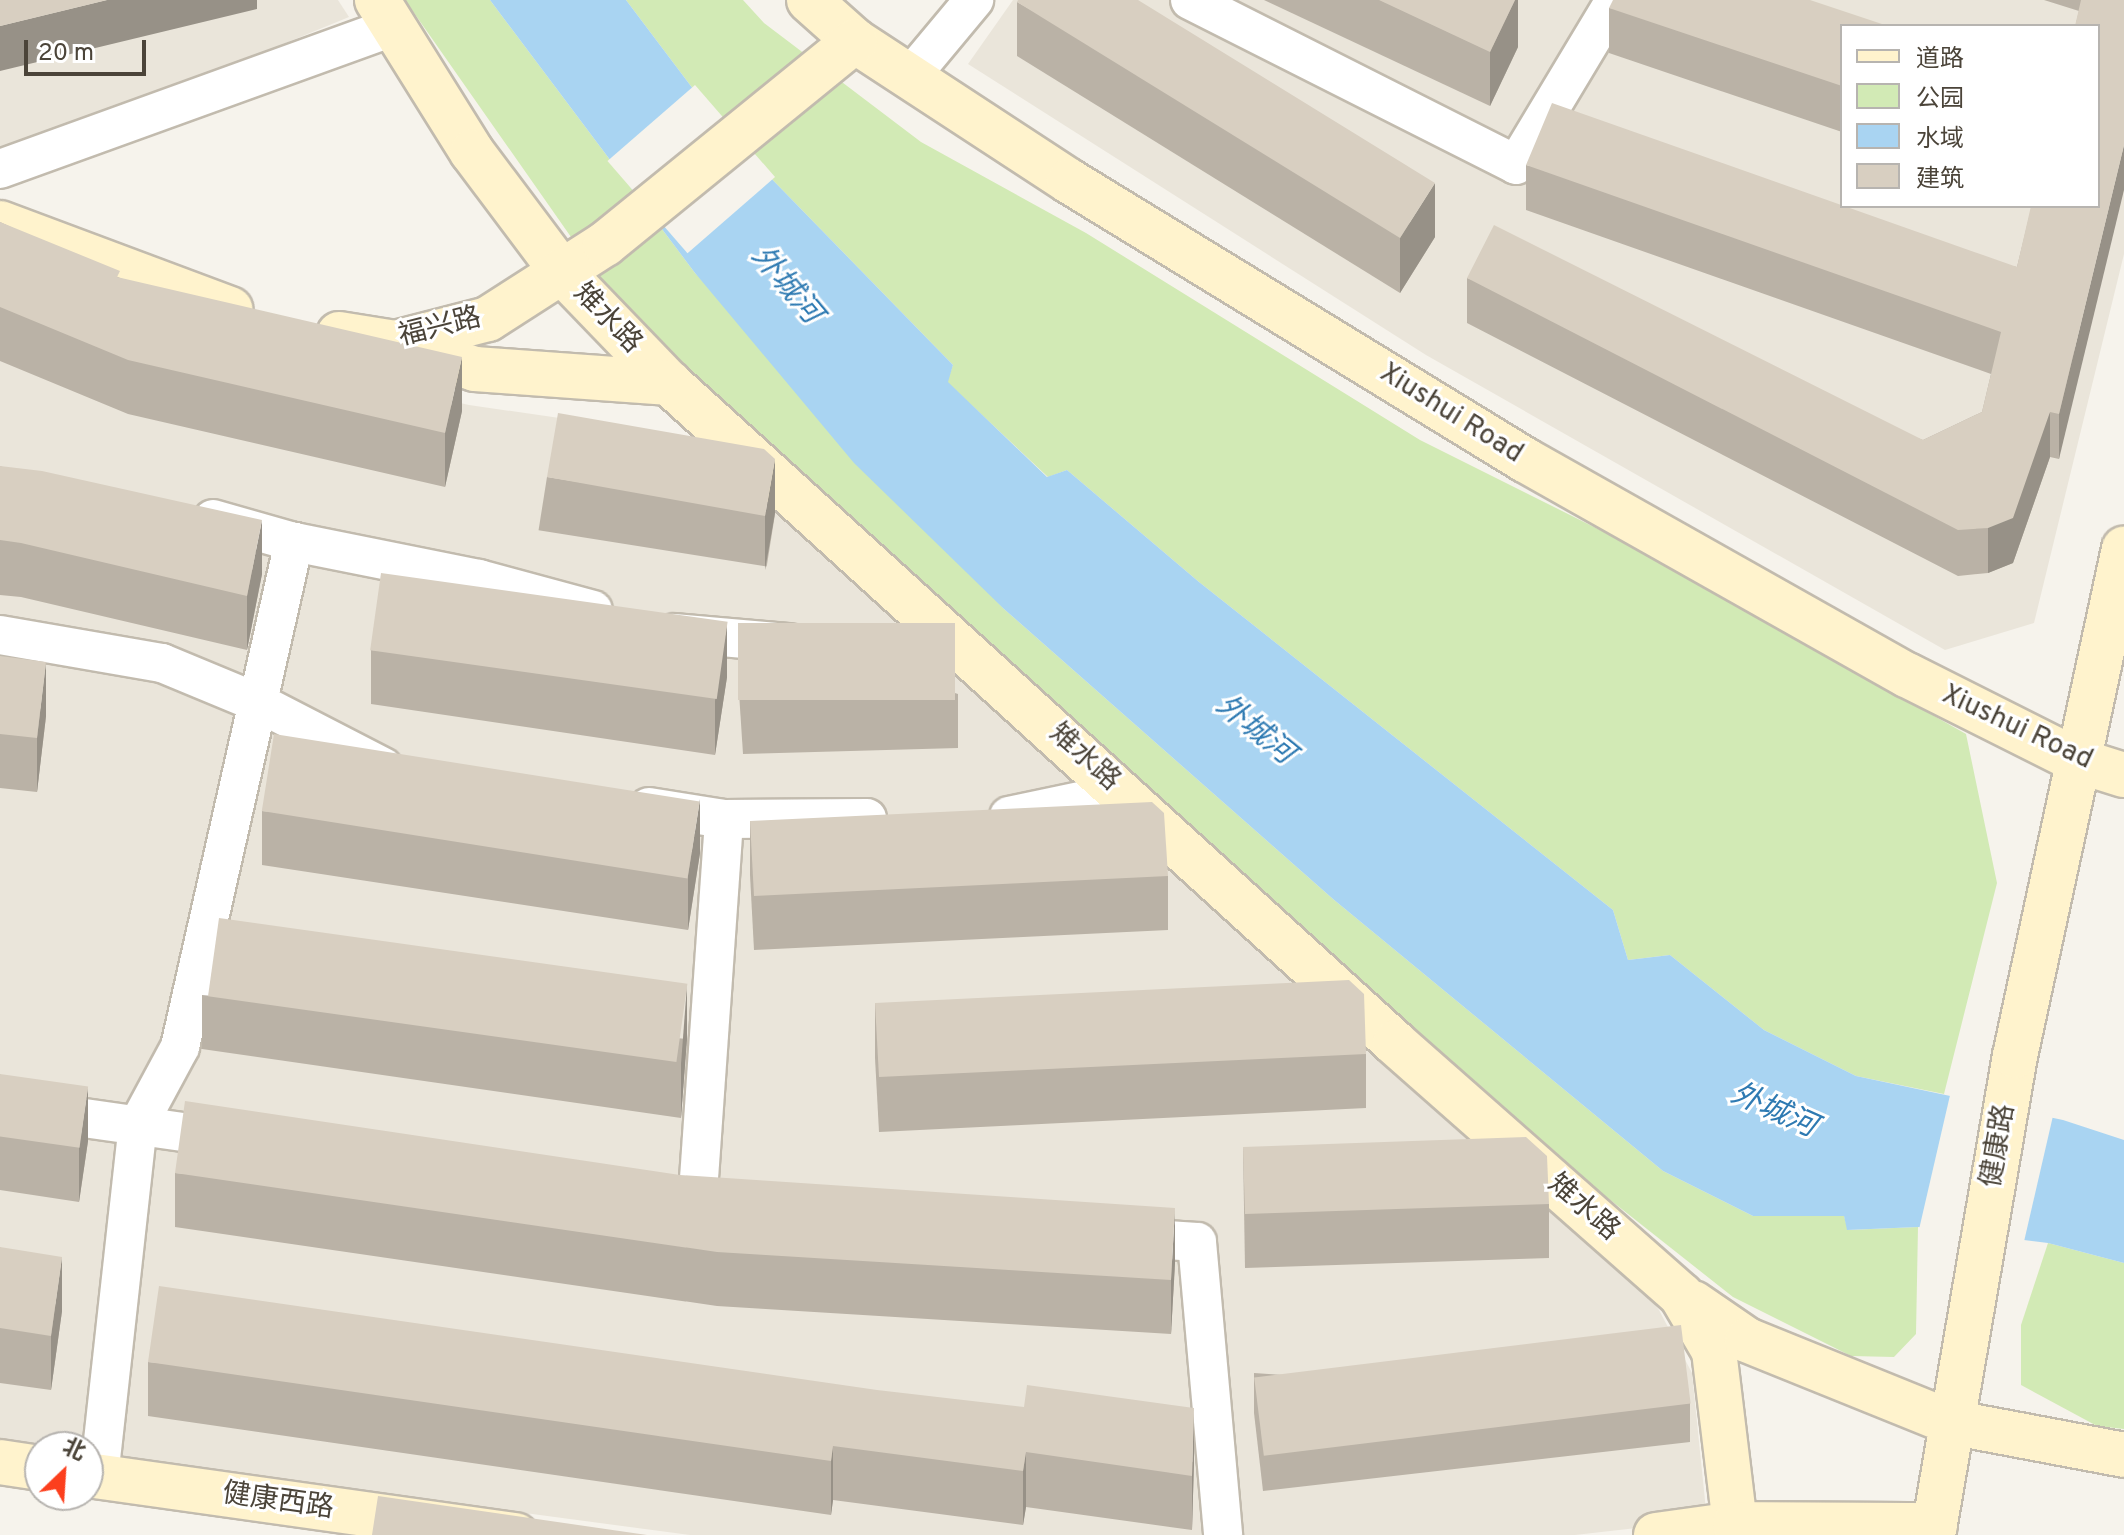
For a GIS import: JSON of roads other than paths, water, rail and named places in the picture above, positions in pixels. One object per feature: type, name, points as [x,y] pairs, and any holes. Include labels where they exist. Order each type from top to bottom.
[{"type":"street","name":"Xiushui Road","points":[[809,0],[855,41],[909,78],[1539,468],[1866,653],[2076,760],[2124,775]]},
{"type":"street","points":[[909,78],[974,0]]},
{"type":"street","points":[[1190,0],[1516,165],[1615,0]]},
{"type":"street","points":[[0,169],[385,13]]},
{"type":"street","name":"雉水路","points":[[385,13],[472,152],[563,273],[669,383],[1123,792],[1395,1043],[1681,1295],[1714,1351],[1735,1524]]},
{"type":"street","name":"福兴路","points":[[0,223],[157,285],[283,323],[395,343],[488,319],[563,273],[605,244],[855,41]]},
{"type":"street","points":[[395,343],[475,369],[669,383]]},
{"type":"street","points":[[170,509],[294,542],[479,579],[689,637],[829,646]]},
{"type":"street","points":[[99,1431],[138,1125],[180,1047],[261,704],[294,542]]},
{"type":"street","name":"健康路","points":[[1934,1530],[1964,1332],[2015,1056],[2076,760],[2124,549]]},
{"type":"street","points":[[0,635],[162,663],[261,704],[379,766],[426,774]]},
{"type":"street","points":[[967,817],[1013,816],[1123,792]]},
{"type":"street","points":[[615,802],[724,819],[907,817]]},
{"type":"street","points":[[697,1206],[724,819]]},
{"type":"street","points":[[0,1106],[262,1144]]},
{"type":"street","points":[[1088,1235],[1197,1242],[1223,1535]]},
{"type":"street","points":[[1681,1295],[1747,1340],[1950,1422],[2124,1455]]},
{"type":"street","points":[[0,1462],[24,1466]]},
{"type":"street","name":"健康西路","points":[[104,1478],[347,1523],[516,1535]]},
{"type":"street","points":[[1656,1535],[1735,1524],[1934,1530]]},
{"type":"water","name":"外城河","points":[[490,0],[626,0],[724,130],[953,365],[948,382],[1047,477],[1067,470],[1199,582],[1613,910],[1628,960],[1670,955],[1764,1030],[1856,1076],[2063,1120],[2124,1140],[2124,1263],[2048,1243],[1918,1227],[1847,1230],[1844,1216],[1753,1216],[1663,1171],[1333,899],[1004,609],[854,463],[695,273]]}]
